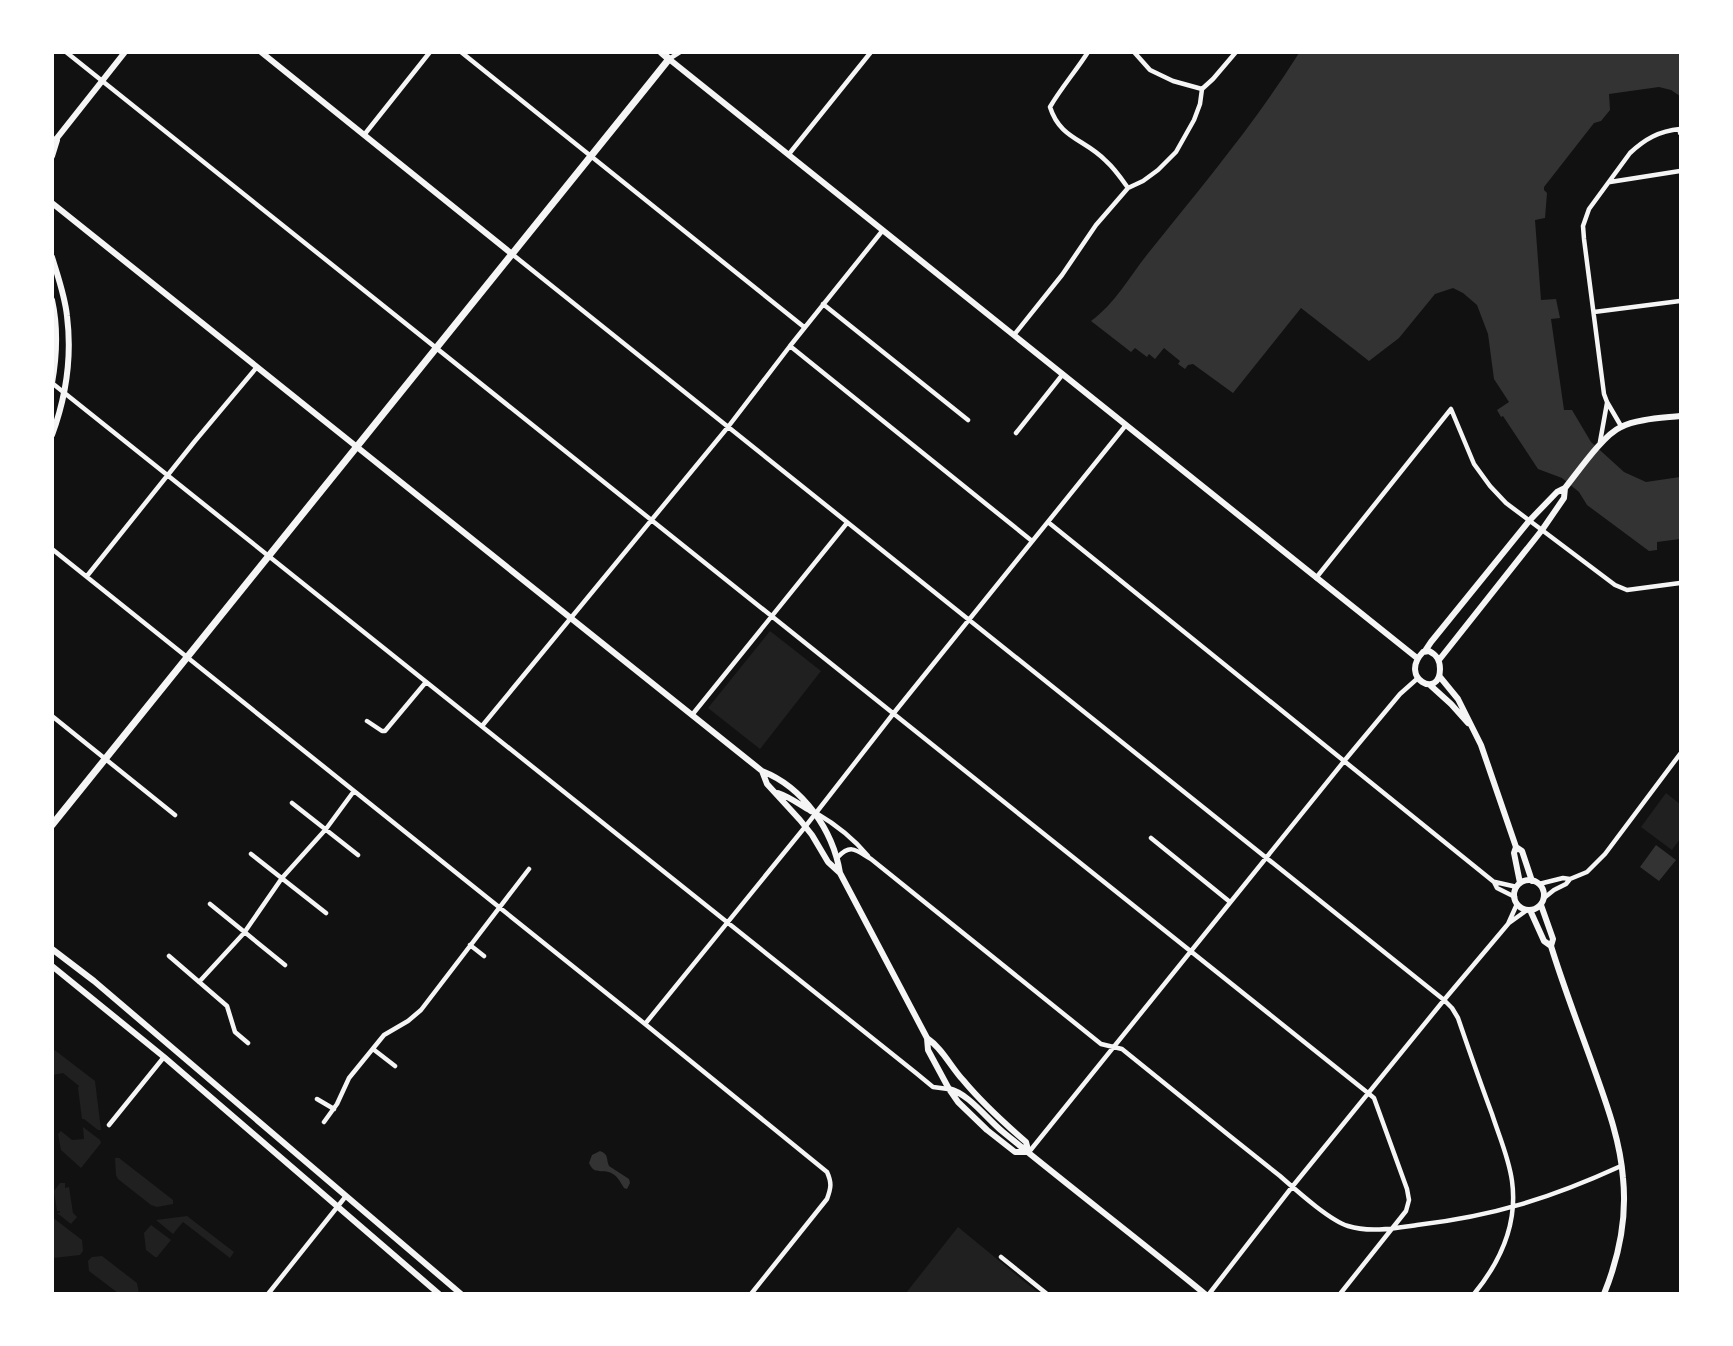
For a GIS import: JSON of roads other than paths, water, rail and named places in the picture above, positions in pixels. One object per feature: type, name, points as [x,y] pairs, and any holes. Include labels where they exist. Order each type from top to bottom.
[{"type":"main road","points":[[52,825],[670,56],[661,52]]},
{"type":"street","points":[[66,52],[1374,1098],[1409,1200],[1406,1211],[1340,1293]]},
{"type":"street","points":[[52,156],[55,140],[125,52]]},
{"type":"street","points":[[261,52],[1452,1008],[1458,1018],[1507,1157],[1512,1182],[1510,1227],[1504,1247],[1474,1293]]},
{"type":"street","points":[[364,135],[430,52]]},
{"type":"street","points":[[461,52],[804,327]]},
{"type":"street","points":[[680,52],[670,56],[789,155],[1417,658]]},
{"type":"street","points":[[789,155],[871,52]]},
{"type":"street","points":[[1088,52],[1050,107],[1055,121],[1065,132],[1105,159],[1128,187]]},
{"type":"street","points":[[1134,52],[1150,70],[1173,81],[1202,89]]},
{"type":"street","points":[[1014,335],[1062,275],[1096,225],[1128,187],[1143,181],[1176,152],[1194,120],[1202,89],[1236,52]]},
{"type":"street","points":[[1599,447],[1606,402],[1584,226],[1588,209],[1630,153],[1648,138],[1671,130],[1680,129],[1681,133]]},
{"type":"street","points":[[1609,182],[1681,171]]},
{"type":"street","points":[[52,203],[691,716],[762,771],[774,776],[796,793],[816,813],[838,857],[840,873]]},
{"type":"street","points":[[482,726],[728,427],[804,327],[883,230]]},
{"type":"street","points":[[52,257],[67,314],[69,341],[64,392],[52,435]]},
{"type":"street","points":[[52,300],[56,351],[52,383],[933,1087],[958,1091],[966,1097],[1028,1152],[1207,1293],[1508,924],[1570,879],[1587,872],[1605,854],[1681,754]]},
{"type":"street","points":[[1594,312],[1681,301]]},
{"type":"street","points":[[823,304],[968,420]]},
{"type":"street","points":[[790,346],[1032,541]]},
{"type":"street","points":[[87,576],[257,367]]},
{"type":"street","points":[[1016,433],[1063,374]]},
{"type":"street","points":[[1606,402],[1621,426]]},
{"type":"street","points":[[1316,578],[1451,409],[1474,464],[1506,503],[1529,521],[1615,585],[1627,590],[1681,583]]},
{"type":"street","points":[[1472,728],[1451,704],[1418,678],[1415,667],[1417,658],[1529,521],[1557,492],[1566,488],[1609,436],[1621,426],[1630,423],[1681,416]]},
{"type":"street","points":[[645,1024],[1126,425]]},
{"type":"street","points":[[1439,660],[1542,530],[1564,498],[1566,488]]},
{"type":"street","points":[[1048,522],[1345,760],[1494,882],[1497,888],[1529,910],[1544,941],[1551,946]]},
{"type":"street","points":[[691,716],[847,523]]},
{"type":"street","points":[[52,549],[827,1172],[831,1181],[827,1199],[751,1293]]},
{"type":"street","points":[[1425,651],[1435,654],[1439,660],[1440,677],[1466,712],[1481,745],[1516,847],[1522,851],[1536,883],[1542,888],[1542,901],[1553,939],[1551,946],[1616,1137],[1624,1192],[1621,1234],[1604,1293]]},
{"type":"street","points":[[1430,685],[1440,677]]},
{"type":"street","points":[[1028,1152],[1345,760],[1400,694],[1418,678]]},
{"type":"street","points":[[367,721],[385,731],[426,682]]},
{"type":"street","points":[[52,716],[175,815]]},
{"type":"street","points":[[762,771],[767,784],[805,827],[828,862],[840,873],[928,1038],[995,1115],[1026,1142],[1028,1152]]},
{"type":"street","points":[[199,982],[244,933],[282,878],[326,829],[354,791]]},
{"type":"street","points":[[776,792],[827,820],[858,844],[871,859]]},
{"type":"street","points":[[292,803],[358,855]]},
{"type":"street","points":[[1151,838],[1230,902]]},
{"type":"street","points":[[1508,924],[1519,885],[1514,853],[1516,847]]},
{"type":"street","points":[[838,857],[852,848],[871,859],[1101,1044],[1122,1049],[1336,1221],[1364,1229],[1474,1217],[1560,1192],[1622,1166]]},
{"type":"street","points":[[251,853],[326,913]]},
{"type":"street","points":[[324,1122],[334,1109],[349,1078],[384,1035],[421,1010],[529,869]]},
{"type":"street","points":[[1494,882],[1519,885],[1570,879]]},
{"type":"street","points":[[210,904],[285,965]]},
{"type":"street","points":[[470,945],[484,956]]},
{"type":"street","points":[[52,949],[94,981],[461,1293]]},
{"type":"street","points":[[169,956],[227,1006],[235,1032],[247,1043]]},
{"type":"street","points":[[52,966],[440,1293],[449,1283]]},
{"type":"street","points":[[928,1038],[928,1050],[949,1089]]},
{"type":"street","points":[[373,1049],[395,1066]]},
{"type":"street","points":[[109,1125],[164,1058]]},
{"type":"street","points":[[317,1100],[334,1109]]},
{"type":"street","points":[[268,1293],[346,1195]]},
{"type":"street","points":[[1001,1257],[1047,1293]]}]
